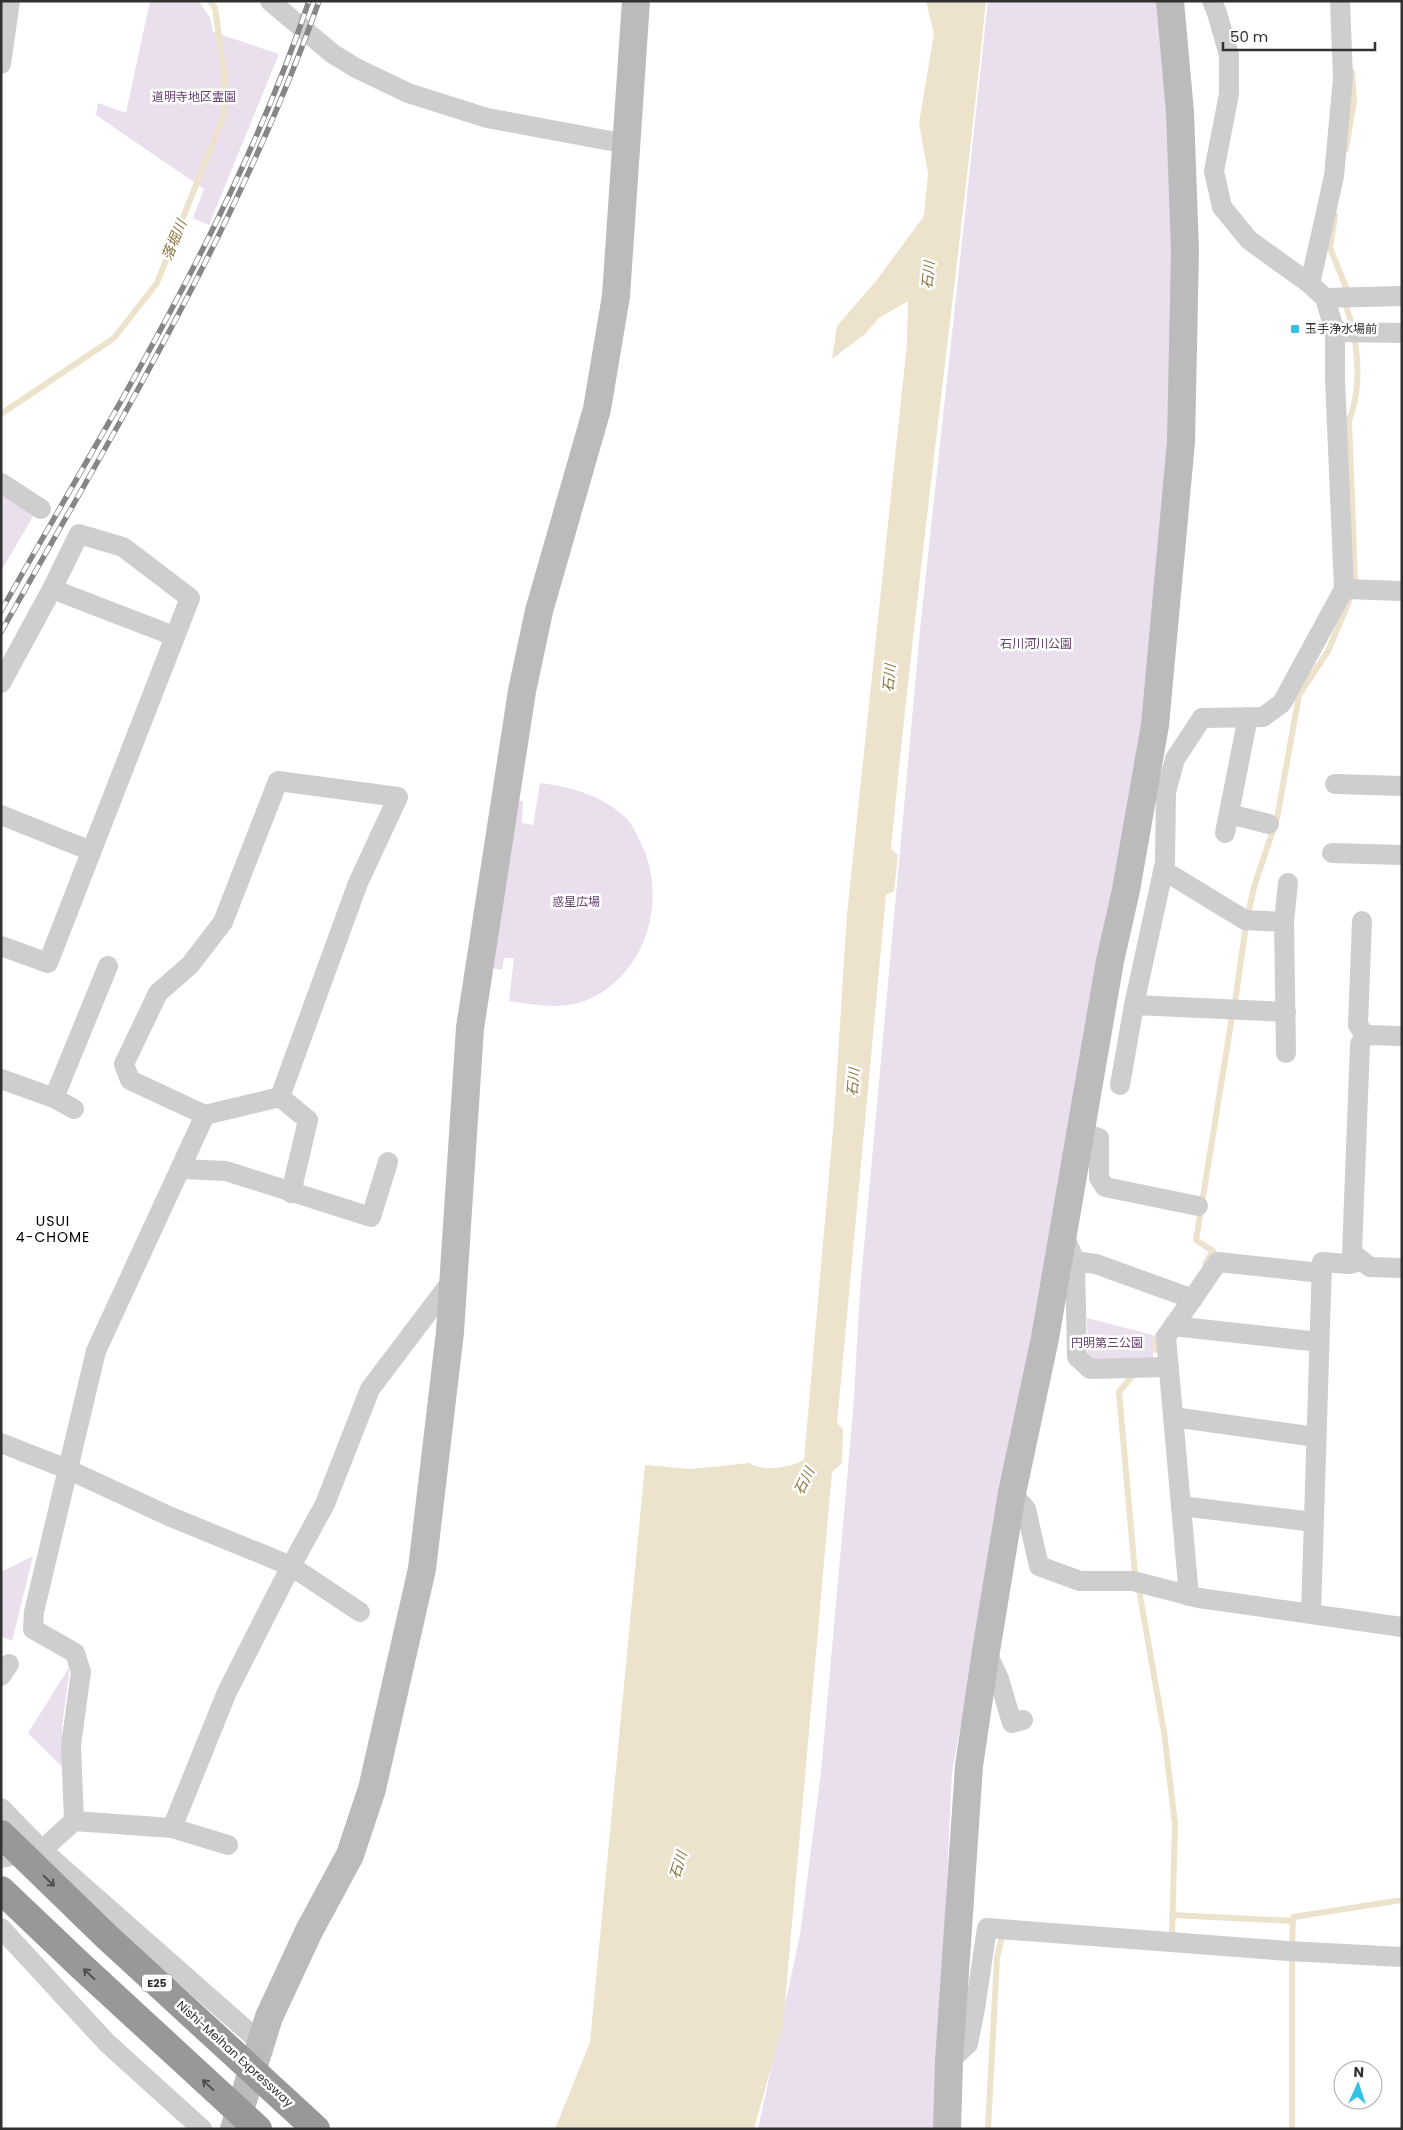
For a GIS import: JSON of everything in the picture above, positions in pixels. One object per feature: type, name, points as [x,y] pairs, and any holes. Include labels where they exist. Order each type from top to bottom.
[{"type":"highway","name":"Nishi-Meihan Expressway","points":[[1,1834],[106,1936],[316,2129]]},
{"type":"highway","points":[[1,1890],[88,1973],[258,2129]]},
{"type":"street","points":[[1,64],[10,1]]},
{"type":"street","points":[[270,1],[288,7],[332,54],[408,93],[488,118],[627,144]]},
{"type":"street","points":[[234,2129],[269,2017],[309,1931],[350,1855],[372,1789],[422,1569],[450,1332],[470,1028],[522,691],[539,611],[597,409],[616,296],[636,1]]},
{"type":"street","points":[[1120,1085],[1134,1005],[1163,870],[1167,832],[1155,792],[1156,726],[1181,442],[1185,251],[1180,112],[1170,1]]},
{"type":"street","points":[[947,2129],[949,2061],[969,1766],[1012,1493],[1045,1338],[1079,1132],[1110,961],[1126,890],[1155,792],[1202,718],[1263,717],[1282,703],[1344,589],[1335,379],[1335,332],[1325,298],[1310,284],[1249,240],[1222,207],[1214,171],[1229,94],[1229,55],[1218,13],[1212,1]]},
{"type":"street","points":[[1310,284],[1334,176],[1343,78],[1340,1]]},
{"type":"street","points":[[1325,298],[1402,296]]},
{"type":"street","points":[[1335,332],[1402,333]]},
{"type":"street","points":[[1,483],[41,509]]},
{"type":"street","points":[[1,683],[52,589],[79,534],[123,547],[190,598],[48,963],[1,946]]},
{"type":"street","points":[[52,589],[174,636]]},
{"type":"street","points":[[1344,589],[1402,590]]},
{"type":"street","points":[[1248,717],[1227,824],[1268,824]]},
{"type":"street","points":[[278,781],[398,797],[358,882],[280,1097],[205,1115],[130,1080],[124,1064],[158,993],[190,965],[223,922],[278,781]]},
{"type":"street","points":[[1334,784],[1402,786]]},
{"type":"street","points":[[1,815],[91,851]]},
{"type":"street","points":[[1332,853],[1402,855]]},
{"type":"street","points":[[1163,870],[1245,920],[1284,922]]},
{"type":"street","points":[[1286,1053],[1284,922],[1288,883]]},
{"type":"street","points":[[1362,921],[1358,1025],[1365,1035]]},
{"type":"street","points":[[54,1098],[108,966]]},
{"type":"street","points":[[1134,1005],[1286,1012]]},
{"type":"street","points":[[1365,1035],[1402,1036]]},
{"type":"street","points":[[1365,1035],[1360,1044],[1352,1253],[1370,1267],[1402,1268]]},
{"type":"street","points":[[1,1078],[54,1098],[74,1109]]},
{"type":"street","points":[[280,1097],[308,1120],[291,1193]]},
{"type":"street","points":[[74,1821],[71,1745],[81,1672],[75,1653],[33,1629],[34,1612],[96,1351],[182,1169],[205,1115]]},
{"type":"street","points":[[1079,1132],[1099,1138],[1099,1178],[1105,1187],[1198,1206]]},
{"type":"street","points":[[182,1169],[226,1171],[371,1217],[388,1162]]},
{"type":"street","points":[[1062,1231],[1075,1261],[1077,1357],[1090,1369],[1169,1368]]},
{"type":"street","points":[[1075,1261],[1096,1264],[1193,1299]]},
{"type":"street","points":[[1312,1614],[1322,1262],[1349,1264],[1361,1261]]},
{"type":"street","points":[[1190,1596],[1166,1336],[1218,1262],[1321,1273]]},
{"type":"street","points":[[172,1828],[227,1692],[325,1504],[370,1389],[454,1278]]},
{"type":"street","points":[[1173,1326],[1319,1342]]},
{"type":"street","points":[[1173,1417],[1316,1436]]},
{"type":"street","points":[[1,1443],[68,1469],[171,1517],[291,1566],[360,1612]]},
{"type":"street","points":[[1012,1493],[1026,1509],[1039,1566],[1080,1581],[1133,1581],[1190,1596],[1402,1627]]},
{"type":"street","points":[[1181,1506],[1314,1522]]},
{"type":"street","points":[[986,1651],[999,1679],[1012,1724],[1023,1720]]},
{"type":"street","points":[[1,1808],[42,1850],[261,2043]]},
{"type":"street","points":[[1,1858],[42,1850],[74,1821],[172,1828],[228,1845]]},
{"type":"street","points":[[1,1928],[108,2043],[202,2129]]},
{"type":"street","points":[[949,2061],[968,2044],[987,1928],[1288,1951],[1402,1957]]},
{"type":"green space","name":"道明寺地区霊園","points":[[150,1],[199,1],[210,18],[213,32],[279,54],[209,225],[193,218],[204,189],[96,115],[98,103],[126,113]]},
{"type":"green space","name":"石川河川公園","points":[[988,1],[1161,1],[1174,232],[1171,392],[1158,587],[1142,760],[1083,1034],[1073,1126],[952,1772],[935,2129],[758,2129],[800,1935],[821,1772],[853,1412],[860,1291],[921,620]]},
{"type":"green space","points":[[1,492],[35,513],[1,571]]},
{"type":"green space","name":"惑星広場","points":[[540,783],[586,793],[617,810],[632,826],[649,863],[652,910],[647,933],[637,954],[624,973],[606,989],[576,1004],[547,1006],[509,1001],[514,958],[504,958],[502,970],[491,968],[513,801],[523,801],[522,823],[533,825]]},
{"type":"green space","name":"円明第三公園","points":[[1087,1318],[1153,1335],[1153,1361],[1099,1363],[1088,1355]]},
{"type":"green space","points":[[33,1556],[12,1641],[1,1636],[1,1572]]},
{"type":"green space","points":[[70,1666],[62,1726],[63,1768],[28,1733]]},
{"type":"water","name":"石川","points":[[926,1],[986,1],[925,531],[891,849],[898,855],[894,891],[886,895],[837,1423],[843,1429],[842,1463],[832,1472],[783,2025],[754,2129],[555,2129],[590,2042],[645,1465],[692,1469],[749,1463],[755,1466],[777,1468],[804,1460],[834,1118],[847,914],[907,343],[908,301],[879,318],[865,334],[832,359],[837,326],[876,281],[924,216],[928,173],[919,123],[934,34]]},
{"type":"waterway","name":"落堀川","points":[[1,414],[114,338],[157,283],[225,112],[224,74],[215,8],[210,1]]},
{"type":"waterway","points":[[1346,149],[1354,100],[1352,72]]},
{"type":"waterway","points":[[1335,215],[1330,248],[1348,292]]},
{"type":"waterway","points":[[1346,306],[1353,328]]},
{"type":"waterway","points":[[1355,341],[1357,381],[1355,401],[1349,421],[1355,580]]},
{"type":"waterway","points":[[1249,910],[1254,887],[1277,818],[1299,695],[1328,651],[1349,601]]},
{"type":"waterway","points":[[1235,1002],[1246,925]]},
{"type":"waterway","points":[[1205,1264],[1213,1251],[1196,1240],[1232,1017]]},
{"type":"waterway","points":[[1156,1350],[1155,1340],[1160,1332]]},
{"type":"waterway","points":[[1134,1374],[1119,1392],[1135,1574],[1140,1576]]},
{"type":"waterway","points":[[1139,1590],[1164,1732],[1175,1824],[1172,1936]]},
{"type":"waterway","points":[[1292,1946],[1293,1917],[1402,1900]]},
{"type":"waterway","points":[[1172,1915],[1293,1921]]},
{"type":"waterway","points":[[988,2129],[997,1958],[1002,1936],[1008,1937]]},
{"type":"waterway","points":[[1292,1958],[1292,2129]]},
{"type":"railway","points":[[1,611],[170,313],[209,237],[246,160],[279,81],[309,1]]},
{"type":"railway","points":[[1,632],[132,401],[214,244],[252,165],[287,84],[319,1]]},
{"type":"place","name":"玉手浄水場前","points":[[1295,329]]},
{"type":"district","name":"USUI 4-CHOME","points":[[53,1230]]}]
